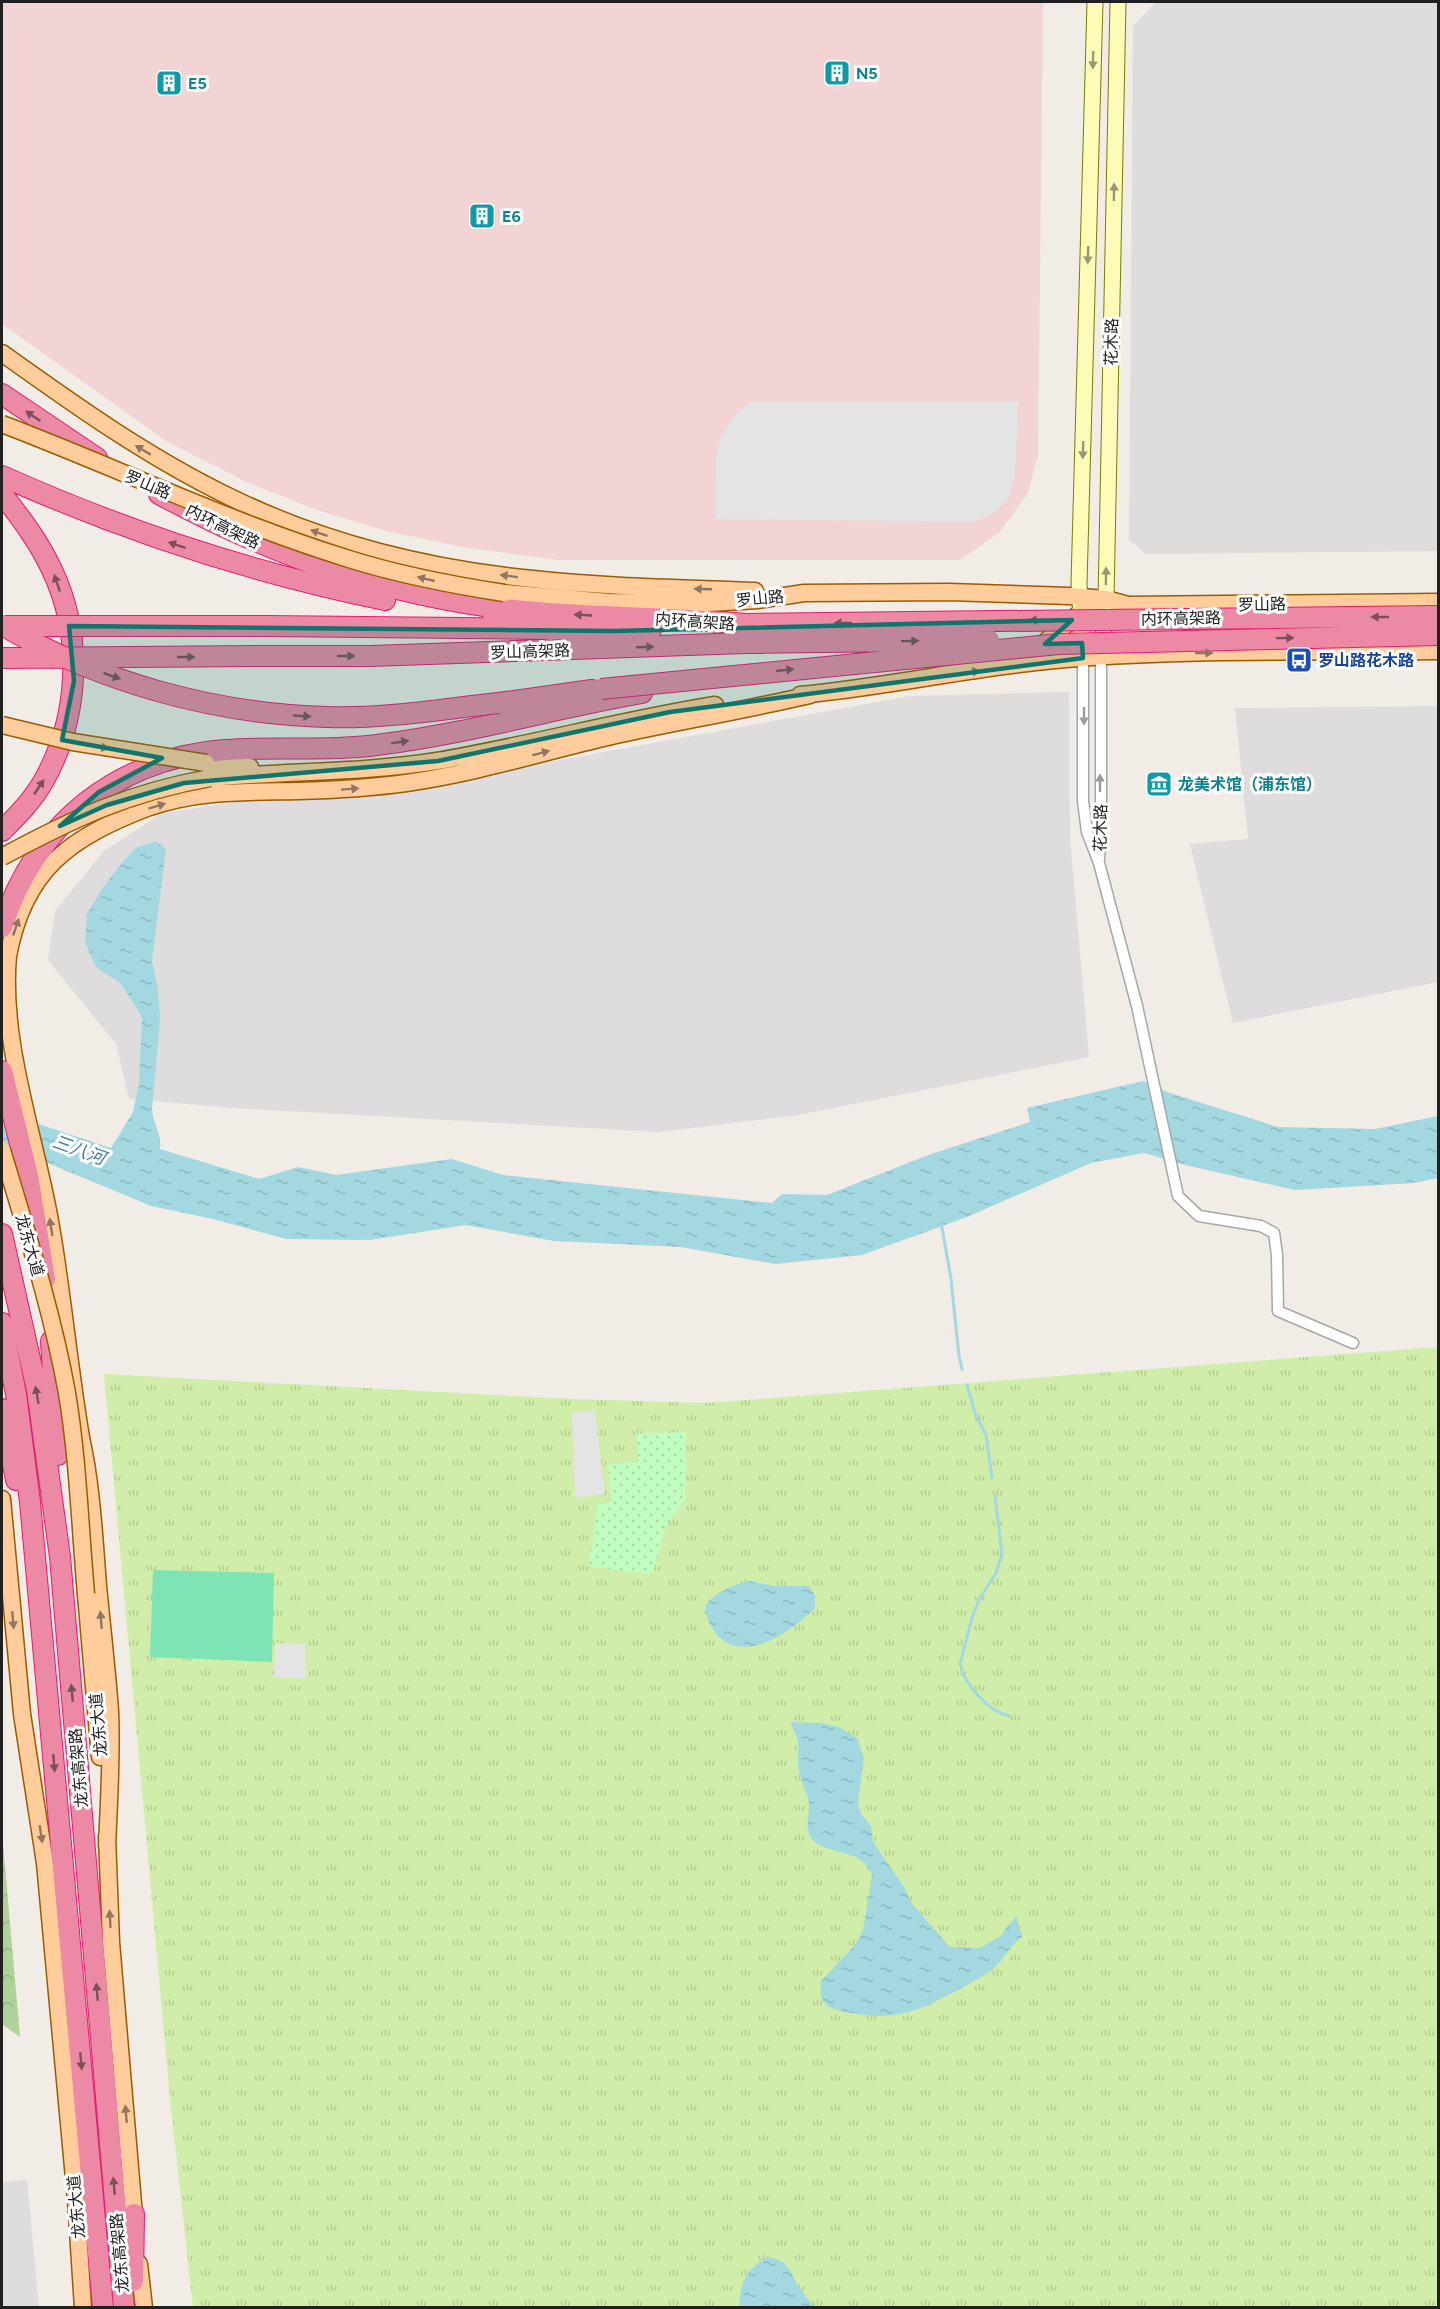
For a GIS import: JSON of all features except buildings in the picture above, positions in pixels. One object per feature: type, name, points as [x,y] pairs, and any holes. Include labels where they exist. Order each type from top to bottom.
[{"type":"highway","name":"内环高架路","points":[[2,394],[86,452],[197,514],[269,548],[346,576],[431,597],[523,611],[613,617],[686,618],[746,634],[1438,616]]},
{"type":"highway","points":[[2,476],[134,530],[233,562],[354,594],[550,630]]},
{"type":"highway","points":[[2,494],[36,539],[53,572],[64,604],[72,639],[74,681],[68,719],[58,752],[42,784],[20,813],[2,831]]},
{"type":"highway","name":"内环高架路","points":[[2,625],[52,651],[139,685],[229,707],[327,717],[399,714],[601,689],[1059,644],[1438,635]]},
{"type":"highway","name":"罗山高架路","points":[[2,625],[685,630],[1059,644]]},
{"type":"highway","name":"罗山高架路","points":[[2,658],[370,656],[746,634]]},
{"type":"highway","points":[[2,927],[18,887],[41,847],[74,812],[116,781],[158,763],[204,752],[342,748],[403,742],[604,700],[746,674]]},
{"type":"highway","points":[[2,1071],[35,1210],[46,1291],[54,1377],[60,1557]]},
{"type":"highway","name":"龙东高架路","points":[[2,1234],[37,1390],[60,1557],[124,2307]]},
{"type":"highway","name":"龙东高架路","points":[[2,1323],[24,1447],[103,2307]]},
{"type":"highway","points":[[2,1409],[14,1464],[45,1662]]},
{"type":"highway","points":[[133,2307],[134,2214]]},
{"type":"highway","points":[[91,2307],[96,2218]]},
{"type":"main road","name":"花木路","points":[[1083,658],[1079,584],[1095,2]]},
{"type":"main road","name":"花木路","points":[[1101,656],[1106,599],[1118,2]]},
{"type":"main road","points":[[2,353],[95,419],[176,469],[263,512],[331,537],[448,567],[532,579],[613,585],[804,593]]},
{"type":"main road","name":"罗山路","points":[[2,424],[180,498],[289,539],[406,575],[504,593],[608,602],[693,604],[758,600],[804,593],[949,592],[1081,605],[1106,599],[1128,605],[1438,602]]},
{"type":"main road","points":[[1023,663],[1081,605]]},
{"type":"main road","points":[[2,856],[74,819],[106,805],[155,789],[210,778],[375,768],[438,761],[670,712],[742,700],[860,689],[1023,663],[1128,654],[1438,651]]},
{"type":"main road","points":[[107,1846],[111,1756],[110,1712],[89,1484],[43,1187],[10,1047],[4,1003],[5,978],[14,931],[35,882],[52,861],[94,832],[152,807],[207,794],[350,789],[428,779],[490,768],[618,735],[745,710],[810,694]]},
{"type":"main road","points":[[2,725],[73,742],[196,762],[332,770]]},
{"type":"main road","name":"龙东大道","points":[[2,1150],[46,1303],[67,1391],[76,1461],[107,1846],[111,1942],[144,2307]]},
{"type":"main road","name":"龙东大道","points":[[2,1499],[22,1714],[45,1863],[76,2200],[83,2307]]},
{"type":"street","name":"花木路","points":[[1099,863],[1101,656]]},
{"type":"street","name":"花木路","points":[[1083,658],[1083,801],[1087,832],[1099,863]]},
{"type":"street","points":[[1099,863],[1151,1066],[1178,1196],[1199,1216],[1261,1226],[1274,1233],[1277,1255],[1278,1311],[1353,1343]]},
{"type":"highlighted area","points":[[1072,620],[1045,644],[1082,643],[1083,658],[670,712],[438,761],[184,783],[107,805],[60,826],[99,792],[162,758],[62,740],[74,681],[69,626],[613,631]]},
{"type":"shaded area","points":[[2,2],[1043,2],[1038,454],[1028,493],[999,533],[960,560],[558,560],[463,547],[386,531],[317,510],[244,481],[166,441],[2,324]]},
{"type":"shaded area","points":[[1156,2],[1438,2],[1438,551],[1146,554],[1129,540],[1133,26]]},
{"type":"shaded area","points":[[752,402],[1018,402],[1016,460],[1009,496],[997,511],[975,522],[715,519],[716,460],[720,439],[741,409]]},
{"type":"shaded area","points":[[1069,692],[1070,838],[1089,1057],[798,1115],[659,1132],[233,1108],[129,1099],[116,1044],[48,960],[55,911],[104,851],[162,813],[250,800],[374,794],[910,696]]},
{"type":"shaded area","points":[[1438,706],[1438,982],[1233,1023],[1190,844],[1248,839],[1235,708]]},
{"type":"shaded area","points":[[595,1410],[605,1494],[575,1498],[572,1413]]},
{"type":"shaded area","points":[[275,1643],[305,1644],[306,1679],[274,1677]]},
{"type":"shaded area","points":[[27,2180],[39,2307],[2,2307],[2,2182]]},
{"type":"green space","points":[[1438,1347],[1438,2307],[193,2307],[170,2098],[104,1374],[571,1399],[706,1403]]},
{"type":"green space","points":[[686,1432],[685,1500],[666,1526],[652,1575],[589,1566],[598,1504],[612,1502],[608,1465],[639,1461],[636,1434]]},
{"type":"green space","points":[[153,1570],[274,1573],[272,1662],[150,1657]]},
{"type":"green space","points":[[2,1832],[20,2037],[2,2024]]},
{"type":"water","name":"三八河","points":[[156,841],[166,849],[152,961],[158,989],[160,1021],[152,1109],[160,1139],[160,1149],[259,1179],[298,1167],[336,1175],[452,1159],[503,1175],[772,1203],[782,1194],[827,1195],[931,1154],[1030,1122],[1027,1108],[1143,1081],[1170,1093],[1278,1127],[1375,1129],[1438,1116],[1438,1178],[1414,1183],[1295,1190],[1185,1165],[1144,1153],[1091,1163],[967,1217],[862,1255],[775,1264],[681,1247],[554,1241],[466,1225],[370,1240],[286,1239],[213,1219],[151,1206],[2,1144],[2,1112],[111,1148],[133,1112],[139,1083],[142,1017],[121,984],[96,967],[85,943],[87,914],[119,866],[136,848]]},
{"type":"water","points":[[749,1581],[775,1586],[809,1586],[815,1595],[815,1608],[793,1627],[766,1642],[751,1646],[738,1646],[725,1642],[710,1624],[706,1604],[726,1589]]},
{"type":"water","points":[[790,1722],[821,1723],[839,1727],[857,1738],[864,1758],[858,1802],[861,1814],[871,1826],[873,1842],[903,1885],[913,1905],[950,1947],[980,1948],[1002,1935],[1017,1916],[1019,1929],[1023,1936],[991,1970],[931,2004],[905,2013],[863,2015],[838,2010],[825,2003],[821,1994],[821,1981],[855,1945],[863,1931],[872,1875],[867,1865],[859,1859],[822,1846],[809,1834],[809,1802],[798,1767],[797,1738]]},
{"type":"water","points":[[767,2257],[775,2258],[785,2264],[803,2293],[815,2307],[739,2307],[745,2278],[753,2267]]},
{"type":"waterway","points":[[941,1222],[951,1279],[962,1369]]},
{"type":"waterway","points":[[967,1385],[975,1413],[986,1435],[992,1478]]},
{"type":"waterway","points":[[995,1496],[1002,1554],[996,1573],[979,1600],[972,1618],[960,1664],[962,1672],[978,1696],[993,1709],[1009,1716]]},
{"type":"place","name":"N5","points":[[837,73]]},
{"type":"place","name":"E5","points":[[169,83]]},
{"type":"place","name":"E6","points":[[482,216]]},
{"type":"place","name":"罗山路花木路","points":[[1299,660]]},
{"type":"place","name":"龙美术馆（浦东馆）","points":[[1159,784]]}]
